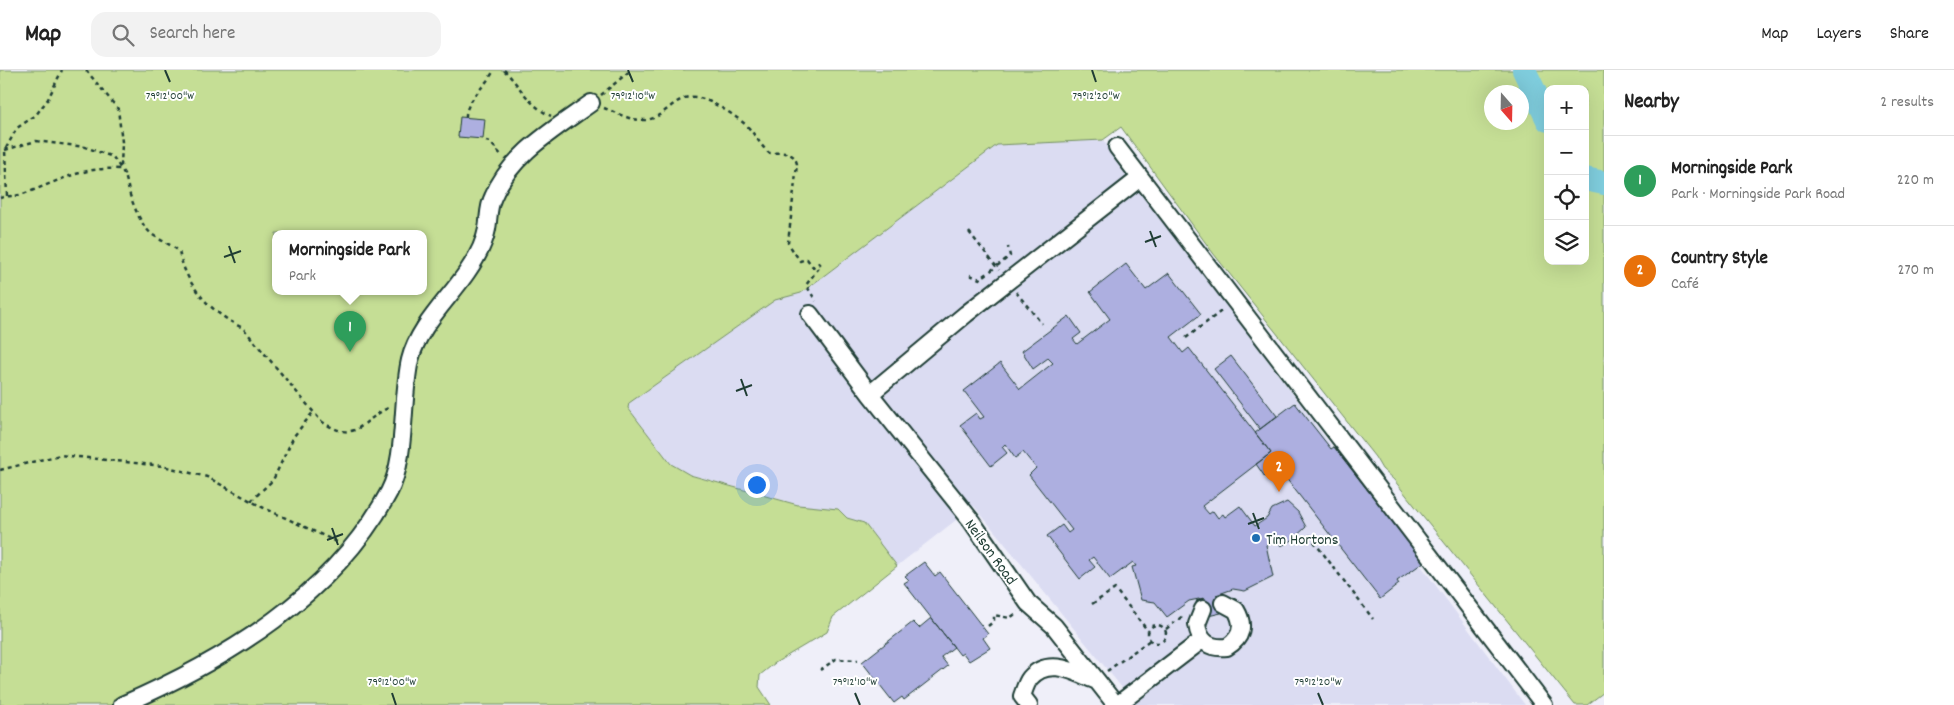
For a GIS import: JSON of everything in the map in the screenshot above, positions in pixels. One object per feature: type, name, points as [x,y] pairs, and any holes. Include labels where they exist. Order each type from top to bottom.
[{"type":"street","points":[[122,705],[187,676],[251,636],[316,586],[350,548],[376,513],[395,476],[410,358],[421,335],[479,253],[487,230],[493,195],[514,164],[563,122],[591,103]]},
{"type":"street","points":[[1117,147],[1544,705]]},
{"type":"street","points":[[870,394],[1008,281],[1140,178]]},
{"type":"street","name":"Neilson Road","points":[[810,314],[870,394],[970,519],[1028,603],[1054,626],[1116,705]]},
{"type":"street","points":[[1203,610],[1197,624],[1202,640],[1210,646],[1218,648],[1227,646],[1238,637],[1242,626],[1236,610],[1223,603]]},
{"type":"street","points":[[1116,705],[1202,640]]},
{"type":"street","points":[[1029,705],[1022,696],[1030,678],[1048,667],[1058,666],[1096,680]]},
{"type":"path","points":[[7,196],[5,150],[17,128],[36,115],[44,104],[62,70]]},
{"type":"path","points":[[86,70],[118,108],[122,142],[121,169]]},
{"type":"path","points":[[466,117],[468,106],[486,84],[494,70]]},
{"type":"path","points":[[504,70],[513,79],[527,100],[547,114],[563,122]]},
{"type":"path","points":[[631,70],[591,103],[632,119],[646,120],[659,115],[681,98],[700,98],[748,126],[759,143],[769,153],[790,153],[796,158],[797,164],[788,243],[800,262],[807,259],[812,267],[821,265],[807,283]]},
{"type":"path","points":[[5,150],[36,141],[85,147],[113,157],[126,175],[130,196],[142,221],[154,236],[167,242],[179,251],[182,263],[202,300],[230,322],[244,328],[287,382],[304,398],[321,420],[334,430],[352,431],[368,423],[386,409],[404,401]]},
{"type":"path","points":[[486,141],[490,142],[499,154],[514,164]]},
{"type":"path","points":[[0,198],[24,194],[76,173],[106,168],[121,169]]},
{"type":"path","points":[[969,232],[1042,324]]},
{"type":"path","points":[[970,275],[980,279],[1010,256],[1008,246]]},
{"type":"path","points":[[1186,338],[1234,301]]},
{"type":"path","points":[[251,501],[273,480],[294,436],[314,412]]},
{"type":"path","points":[[0,470],[60,456],[163,466],[207,477],[251,501],[350,548]]},
{"type":"path","points":[[1309,535],[1373,619]]},
{"type":"path","points":[[1092,604],[1115,589],[1148,632],[1150,640],[1157,644],[1163,642],[1166,632],[1164,627],[1158,624],[1152,626],[1148,632]]},
{"type":"path","points":[[988,626],[994,621],[994,616],[1010,618],[1028,603]]},
{"type":"path","points":[[1096,680],[1150,640]]},
{"type":"path","points":[[820,670],[836,659],[858,660]]},
{"type":"shaded area","points":[[1103,140],[1525,705],[1136,705],[974,506],[897,566],[864,523],[677,471],[626,405],[775,300],[801,293],[997,145]]},
{"type":"green space","points":[[0,70],[1604,70],[1604,692],[1587,705],[1575,705],[1394,480],[1382,469],[1375,457],[1213,253],[1121,127],[1103,140],[997,145],[801,293],[775,300],[629,403],[628,408],[671,464],[690,475],[798,505],[838,509],[847,518],[864,523],[897,566],[833,617],[827,632],[775,663],[760,675],[759,687],[771,705],[0,705]]},
{"type":"building","points":[[460,117],[485,119],[483,139],[458,137]]},
{"type":"building","points":[[1126,264],[1146,290],[1169,273],[1201,314],[1171,337],[1183,353],[1189,348],[1271,453],[1202,506],[1209,514],[1213,511],[1218,518],[1223,514],[1225,517],[1240,506],[1255,526],[1267,518],[1272,509],[1287,502],[1298,512],[1306,527],[1291,541],[1281,546],[1278,542],[1266,545],[1273,577],[1245,591],[1233,589],[1216,595],[1225,594],[1221,613],[1208,616],[1196,601],[1204,598],[1189,601],[1167,617],[1155,602],[1141,600],[1132,567],[1136,566],[1133,562],[1110,579],[1093,557],[1089,560],[1095,567],[1080,579],[1047,536],[1062,525],[1068,533],[1072,530],[1029,475],[1036,468],[1023,452],[1015,458],[1005,444],[1002,447],[1007,453],[991,466],[960,425],[976,413],[980,419],[984,417],[964,391],[1000,363],[1020,389],[1053,363],[1048,358],[1033,369],[1022,351],[1069,316],[1081,333],[1073,339],[1077,344],[1110,319],[1090,292]]},
{"type":"building","points":[[1231,356],[1277,416],[1260,429],[1214,369]]},
{"type":"building","points":[[1295,403],[1331,449],[1334,447],[1424,562],[1397,581],[1399,584],[1380,599],[1278,468],[1265,477],[1256,464],[1271,453],[1255,433]]},
{"type":"building","points":[[924,562],[935,576],[940,572],[988,634],[983,638],[990,648],[969,661],[963,653],[960,655],[904,583],[909,580],[905,576]]},
{"type":"building","points":[[931,618],[954,647],[941,657],[948,666],[904,700],[902,697],[894,703],[862,662],[913,622],[919,628]]},
{"type":"waterway","points":[[1524,70],[1544,112]]},
{"type":"waterway","points":[[1589,180],[1604,183]]},
{"type":"place","name":"Morningside Park","points":[[350,352]]},
{"type":"place","name":"Country Style","points":[[1279,492]]},
{"type":"place","name":"Tim Hortons","points":[[1256,538]]}]
